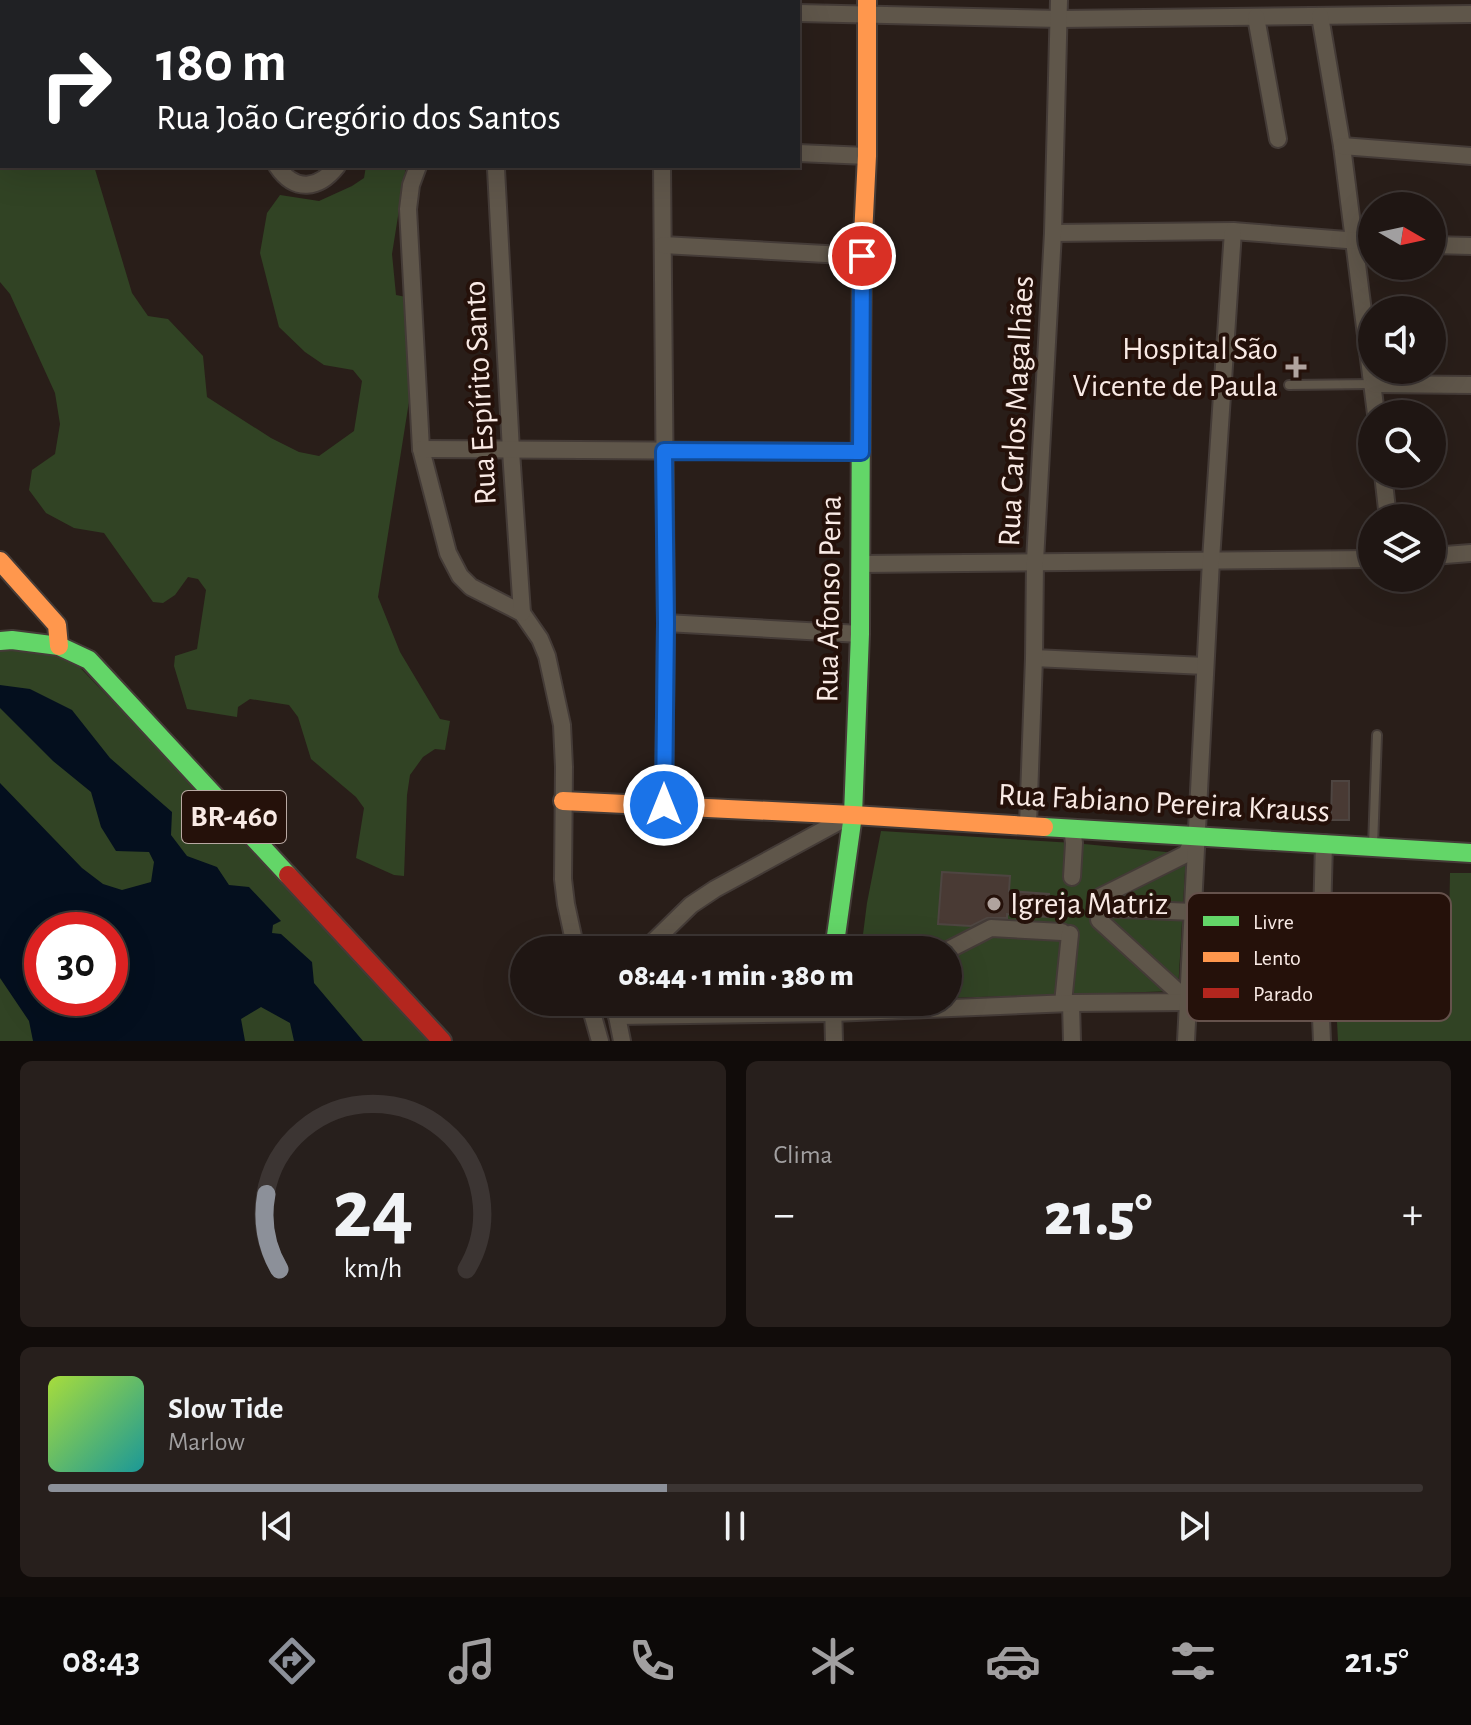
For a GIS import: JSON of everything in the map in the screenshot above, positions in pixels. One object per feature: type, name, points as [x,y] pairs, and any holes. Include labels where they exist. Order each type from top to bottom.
[{"type":"street","name":"Rua Carlos Magalhães","points":[[1028,825],[1035,561],[1053,233],[1059,0]]},
{"type":"street","points":[[800,13],[867,7],[1060,19],[1320,16],[1464,9]]},
{"type":"street","name":"Rua Afonso Pena","points":[[836,936],[853,815],[860,634],[867,7]]},
{"type":"street","points":[[1320,16],[1342,146],[1358,215]]},
{"type":"street","points":[[1256,17],[1278,139]]},
{"type":"street","points":[[1342,146],[1471,156]]},
{"type":"street","points":[[800,153],[867,156]]},
{"type":"street","points":[[278,168],[294,183],[306,185],[317,184],[335,168]]},
{"type":"street","points":[[417,168],[408,209],[408,246],[421,449],[448,553],[460,576],[471,587],[522,613],[540,639],[552,671],[562,725],[563,879],[573,936]]},
{"type":"street","points":[[662,168],[666,623],[664,805]]},
{"type":"street","name":"Rua Espírito Santo","points":[[496,169],[522,613]]},
{"type":"street","points":[[1194,893],[1211,560],[1233,231]]},
{"type":"street","points":[[1053,233],[1233,231],[1358,241]]},
{"type":"street","points":[[663,245],[862,256]]},
{"type":"street","points":[[1446,245],[1471,246]]},
{"type":"street","points":[[1375,400],[1373,384],[1471,385]]},
{"type":"street","points":[[421,449],[861,452]]},
{"type":"street","points":[[1446,555],[1471,553]]},
{"type":"street","points":[[861,564],[1358,559]]},
{"type":"street","points":[[0,561],[57,625],[59,646]]},
{"type":"street","points":[[666,623],[860,634]]},
{"type":"street","name":"BR-460","points":[[0,641],[59,646],[89,660],[442,1041]]},
{"type":"street","points":[[1034,658],[1205,666]]},
{"type":"street","name":"Rua Fabiano Pereira Krauss","points":[[563,801],[1028,825],[1471,853]]},
{"type":"street","points":[[659,936],[703,897],[853,815]]},
{"type":"street","points":[[1072,828],[1072,877]]},
{"type":"street","points":[[1100,909],[1186,854],[1196,835]]},
{"type":"street","points":[[1323,893],[1324,843]]},
{"type":"street","points":[[1100,909],[1187,912]]},
{"type":"street","points":[[1100,909],[1187,1000]]},
{"type":"street","points":[[962,943],[991,928],[1066,933],[1067,1003],[1072,1041]]},
{"type":"street","points":[[962,1005],[1187,1002]]},
{"type":"street","points":[[593,1016],[600,1041]]},
{"type":"street","points":[[619,1016],[622,1041]]},
{"type":"street","points":[[833,1016],[834,1041]]},
{"type":"street","points":[[1186,1041],[1188,1021]]},
{"type":"street","points":[[1321,1021],[1322,1041]]},
{"type":"lane","points":[[1289,385],[1373,384]]},
{"type":"lane","points":[[1373,846],[1377,735]]},
{"type":"green space","points":[[0,168],[95,168],[132,293],[148,316],[168,319],[203,356],[207,397],[271,438],[299,452],[319,456],[354,431],[362,381],[353,370],[324,365],[279,327],[260,253],[267,213],[280,195],[319,201],[364,178],[366,168],[406,168],[392,254],[396,295],[406,297],[411,389],[378,597],[400,652],[440,719],[450,721],[445,750],[435,749],[423,757],[410,775],[404,876],[394,875],[356,858],[364,808],[356,797],[311,759],[298,717],[289,705],[250,699],[238,707],[237,717],[187,709],[174,666],[175,656],[197,649],[206,590],[198,579],[188,577],[175,595],[163,603],[153,602],[104,533],[74,528],[46,513],[29,490],[32,470],[55,454],[60,424],[55,393],[10,294],[0,282]]},
{"type":"green space","points":[[0,641],[59,646],[442,1041],[0,1041]]},
{"type":"green space","points":[[881,831],[1074,843],[1186,854],[1178,991],[962,998],[962,936],[863,936]]},
{"type":"green space","points":[[1450,873],[1471,873],[1471,1041],[1338,1041],[1337,1021],[1451,1021]]},
{"type":"water","points":[[0,685],[30,689],[72,710],[110,758],[172,812],[171,835],[187,856],[217,867],[229,885],[249,887],[281,921],[273,925],[272,933],[281,934],[312,962],[314,983],[363,1041],[294,1041],[290,1023],[261,1007],[241,1019],[245,1041],[33,1041],[26,1016],[128,1016],[128,912],[24,912],[24,1014],[0,978],[0,783],[82,868],[103,884],[122,890],[151,882],[154,862],[149,852],[116,851],[101,827],[91,792],[53,761],[0,708]]},
{"type":"building","points":[[1332,781],[1349,781],[1349,820],[1331,820]]},
{"type":"building","name":"Igreja Matriz","points":[[942,872],[1010,876],[1009,891],[1049,894],[1048,917],[1007,914],[1007,918],[987,918],[971,926],[938,924]]},
{"type":"traffic: fast","points":[[836,936],[853,815],[860,634],[861,385]]},
{"type":"traffic: fast","points":[[0,641],[59,646],[89,660],[288,875]]},
{"type":"traffic: fast","points":[[1044,827],[1471,853]]},
{"type":"traffic: slow","points":[[861,385],[867,156],[867,0]]},
{"type":"traffic: slow","points":[[0,561],[57,625],[59,646]]},
{"type":"traffic: slow","points":[[563,801],[1044,827]]},
{"type":"traffic: jam","points":[[288,875],[442,1041]]},
{"type":"place","name":"Hospital São Vicente de Paula","points":[[1296,367]]},
{"type":"place","name":"Igreja Matriz","points":[[994,904]]},
{"type":"route","points":[[664,805],[664,451],[861,452],[862,256]]}]
